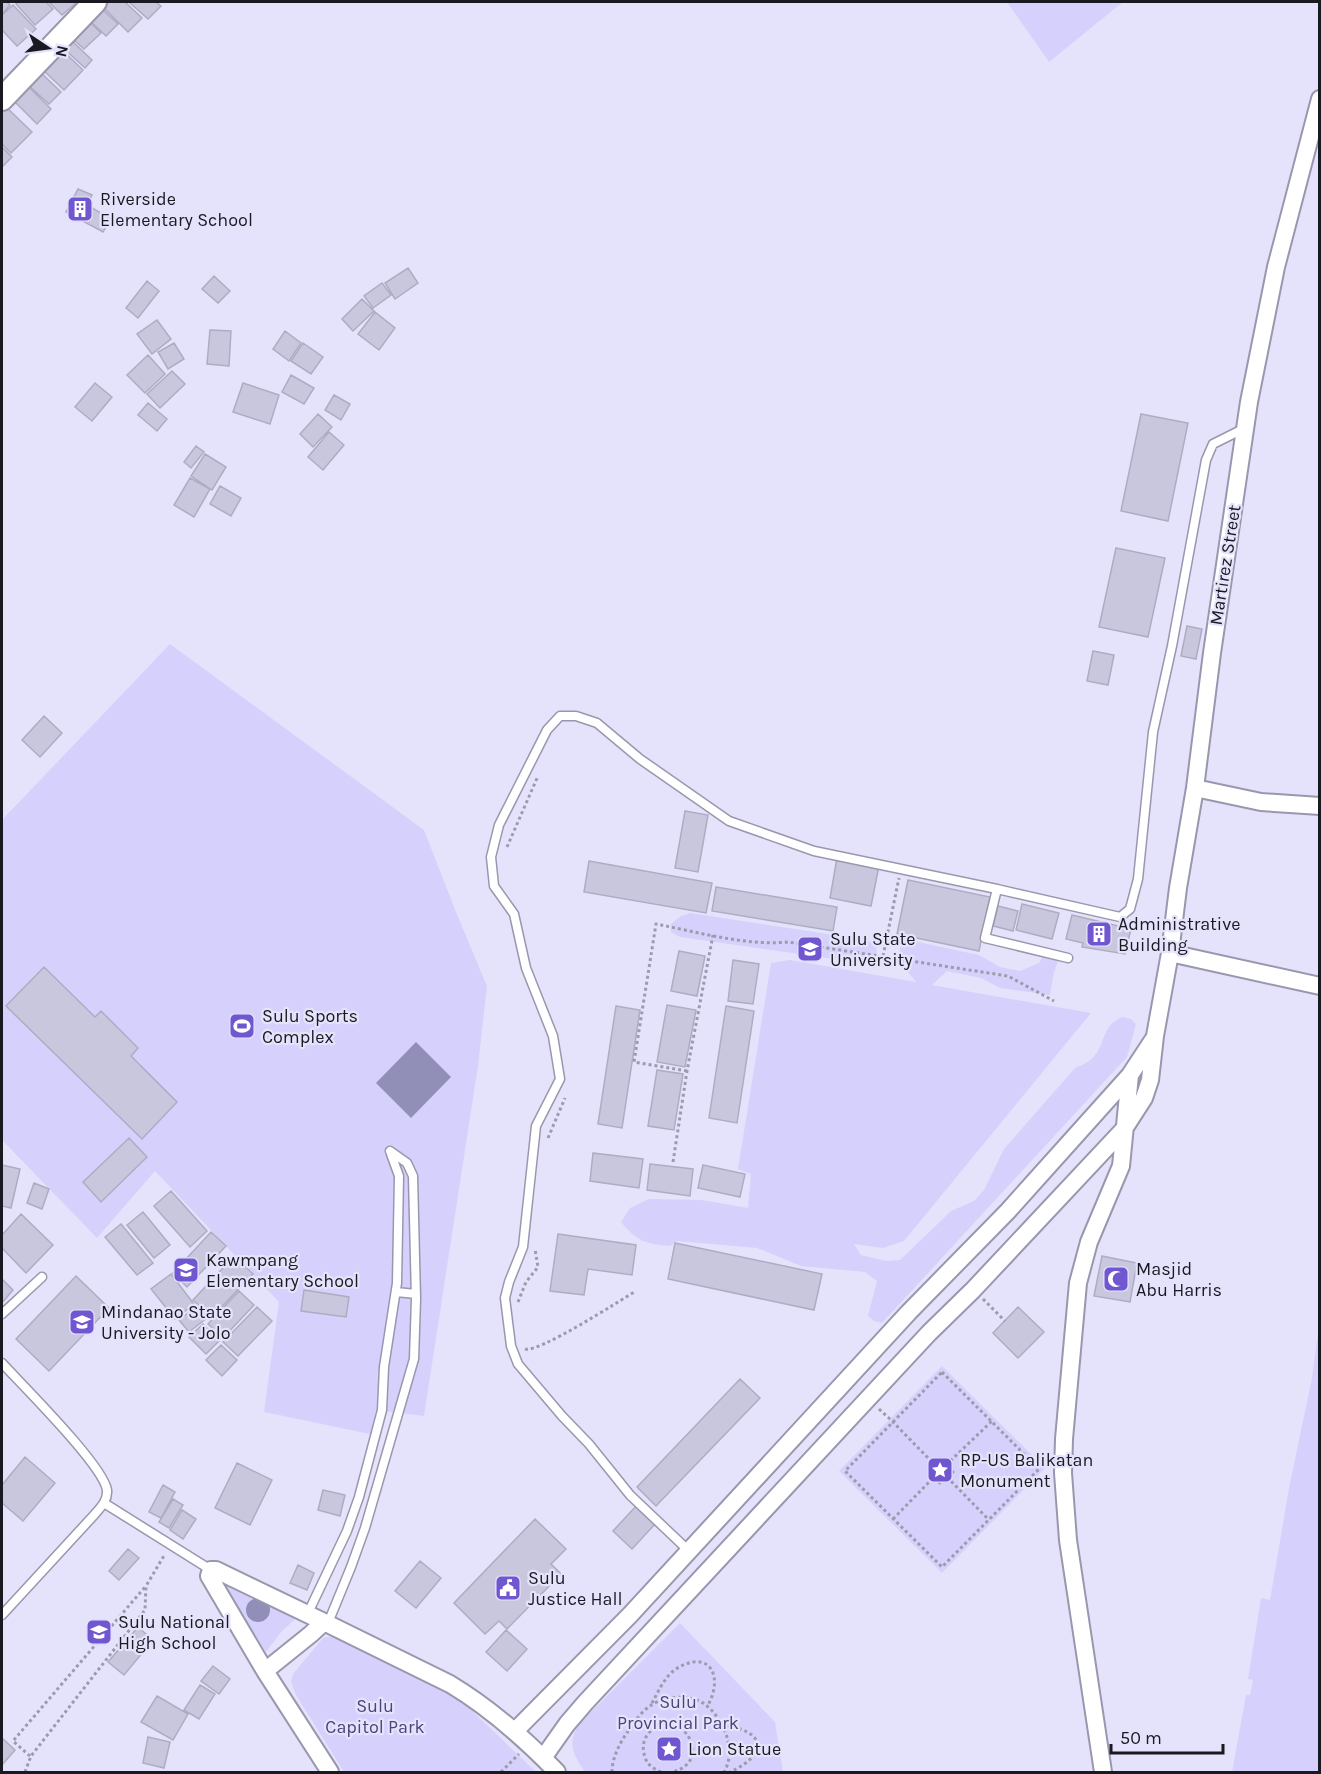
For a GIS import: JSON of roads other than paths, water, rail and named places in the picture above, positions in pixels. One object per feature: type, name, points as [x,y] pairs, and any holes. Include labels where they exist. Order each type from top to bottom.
[{"type":"main road","points":[[2,99],[95,2]]},
{"type":"street","name":"Martirez Street","points":[[543,1758],[567,1724],[649,1635],[929,1333],[973,1290],[1124,1129],[1144,1098],[1150,1080],[1195,788],[1245,428],[1276,267],[1320,99]]},
{"type":"street","points":[[1195,788],[1261,802],[1320,806]]},
{"type":"street","points":[[1170,953],[1318,981]]},
{"type":"street","points":[[515,1731],[630,1615],[909,1312],[1008,1211],[1130,1075],[1155,1036]]},
{"type":"street","points":[[1103,1773],[1068,1540],[1063,1473],[1064,1439],[1078,1283],[1089,1242],[1121,1166],[1130,1075]]},
{"type":"street","points":[[909,1312],[929,1333]]},
{"type":"street","points":[[330,1773],[209,1576],[211,1570],[216,1570],[308,1613],[450,1684],[470,1696],[515,1731],[557,1773]]},
{"type":"street","points":[[630,1615],[649,1635]]},
{"type":"street","points":[[266,1671],[326,1622]]},
{"type":"lane","points":[[689,1551],[630,1495],[590,1444],[562,1416],[518,1364],[511,1346],[505,1298],[523,1247],[536,1126],[560,1079],[553,1036],[526,968],[514,914],[494,886],[492,857],[499,825],[547,730],[560,716],[576,716],[597,723],[640,759],[729,821],[814,850],[1120,917],[1130,909],[1138,879],[1153,732],[1172,646],[1206,460],[1213,444],[1245,428]]},
{"type":"lane","points":[[998,889],[985,938],[1068,958]]},
{"type":"lane","points":[[308,1613],[347,1532],[359,1497],[382,1410],[384,1367],[396,1292],[399,1176],[390,1150],[407,1163],[413,1176],[416,1294],[414,1359],[365,1527],[351,1567],[326,1622]]},
{"type":"lane","points":[[2,1314],[42,1277]]},
{"type":"lane","points":[[396,1292],[416,1294]]},
{"type":"lane","points":[[2,1363],[89,1458],[106,1487],[107,1496],[104,1503],[2,1615]]},
{"type":"lane","points":[[104,1503],[211,1570]]},
{"type":"place","name":"Riverside Elementary School","points":[[80,209]]},
{"type":"place","name":"Administrative Building","points":[[1099,934]]},
{"type":"place","name":"Sulu State University","points":[[810,949]]},
{"type":"place","name":"Sulu Sports Complex","points":[[242,1026]]},
{"type":"place","name":"Kawmpang Elementary School","points":[[186,1270]]},
{"type":"place","name":"Masjid Abu Harris","points":[[1116,1279]]},
{"type":"place","name":"Mindanao State University - Jolo","points":[[82,1322]]},
{"type":"place","name":"RP-US Balikatan Monument","points":[[940,1470]]},
{"type":"place","name":"Sulu Justice Hall","points":[[508,1588]]},
{"type":"place","name":"Sulu National High School","points":[[99,1632]]},
{"type":"place","name":"Lion Statue","points":[[669,1749]]},
{"type":"park label","name":"Sulu Provincial Park","points":[[678,1712]]},
{"type":"park label","name":"Sulu Capitol Park","points":[[375,1716]]}]
